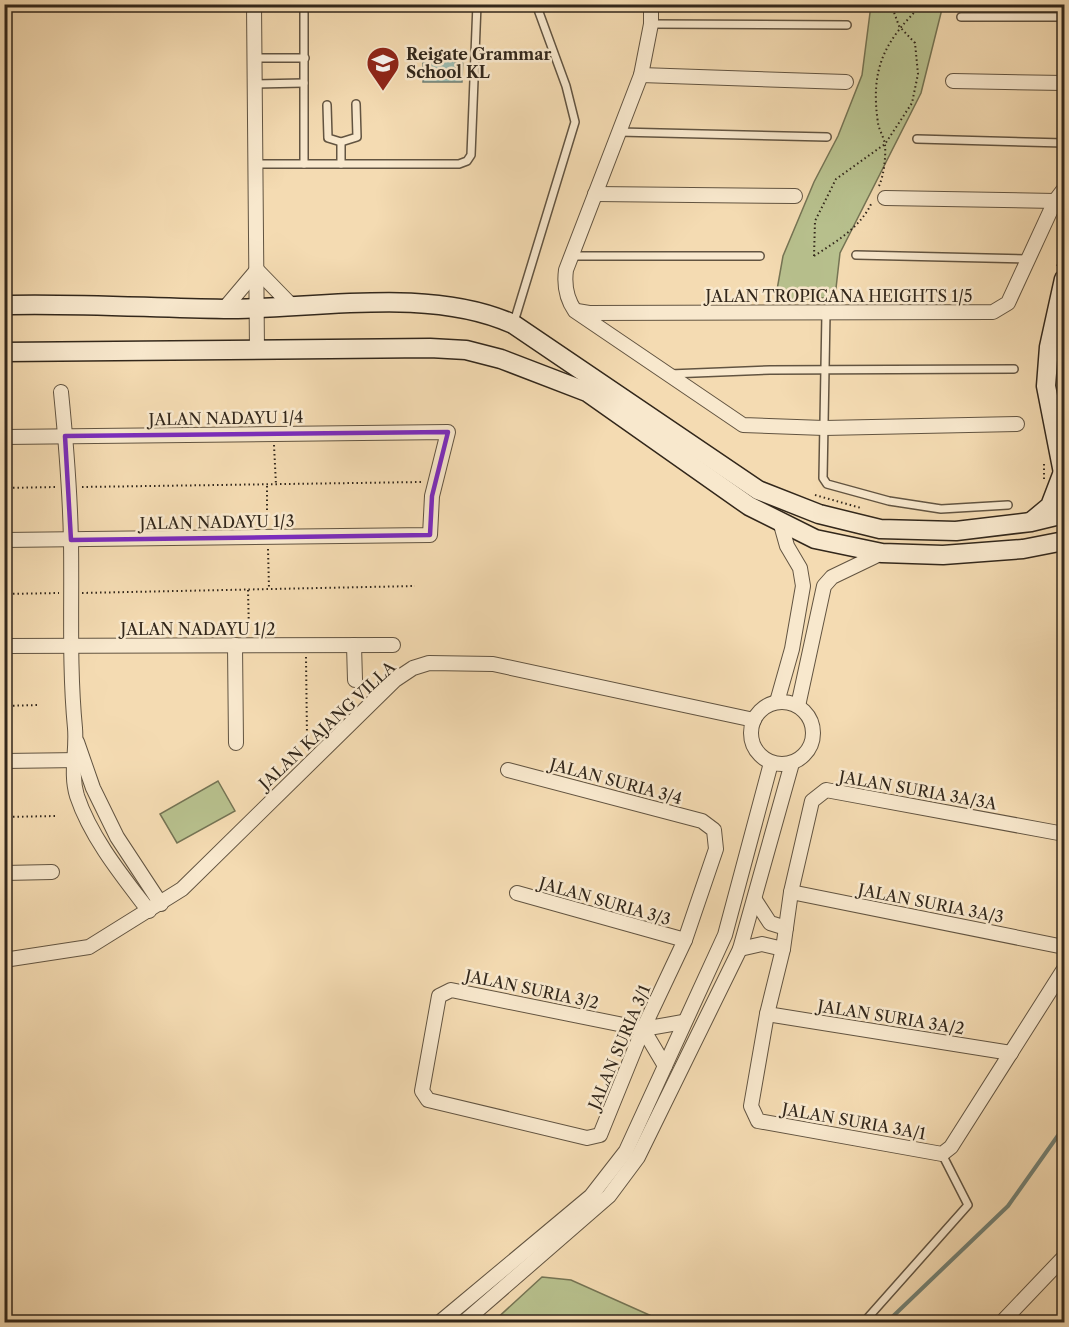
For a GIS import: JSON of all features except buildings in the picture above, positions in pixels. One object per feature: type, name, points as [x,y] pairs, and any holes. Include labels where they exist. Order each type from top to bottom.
[{"type":"street","points":[[254,4],[257,351]]},
{"type":"street","points":[[651,4],[651,24],[641,75],[569,256],[564,282],[569,303],[575,311],[664,374],[744,425],[824,428],[1017,424]]},
{"type":"street","points":[[641,75],[846,82]]},
{"type":"street","points":[[953,81],[1065,82]]},
{"type":"street","name":"JALAN TROPICANA HEIGHTS 1/5","points":[[575,311],[589,313],[993,312],[1008,303],[1055,201],[1065,189]]},
{"type":"street","points":[[595,194],[795,196]]},
{"type":"street","points":[[879,195],[1055,201]]},
{"type":"street","points":[[257,270],[292,306]]},
{"type":"street","points":[[224,309],[257,270]]},
{"type":"street","points":[[1030,522],[1050,506],[1064,475],[1046,386],[1048,347],[1065,279]]},
{"type":"street","points":[[4,304],[224,309],[396,304],[446,307],[496,317],[513,324],[758,490],[819,514],[880,529],[956,531],[1030,522],[1065,514]]},
{"type":"street","points":[[603,332],[600,320],[614,312]]},
{"type":"street","points":[[4,352],[430,348],[466,350],[501,359],[587,392],[749,506],[812,538],[882,553],[943,555],[1023,549],[1065,541]]},
{"type":"street","points":[[61,392],[71,540],[70,646],[79,760],[77,796],[93,830],[112,859],[155,907]]},
{"type":"street","name":"JALAN NADAYU 1/4","points":[[4,437],[448,432],[435,482]]},
{"type":"street","name":"JALAN NADAYU 1/3","points":[[4,540],[430,535],[435,482]]},
{"type":"street","points":[[777,702],[792,650],[803,586],[800,568],[787,546],[780,521]]},
{"type":"street","points":[[798,706],[824,586],[831,577],[882,553]]},
{"type":"street","points":[[236,742],[242,645]]},
{"type":"street","points":[[354,645],[355,680]]},
{"type":"street","name":"JALAN NADAYU 1/2","points":[[4,646],[393,645]]},
{"type":"street","name":"JALAN KAJANG VILLA","points":[[4,960],[89,947],[182,889],[395,680],[413,668],[429,663],[492,664],[754,720]]},
{"type":"street","points":[[777,702],[798,706],[806,713],[814,731],[808,751],[792,763],[771,763],[755,750],[751,730],[754,720],[759,712],[777,702]]},
{"type":"street","points":[[4,761],[79,760]]},
{"type":"street","points":[[79,760],[125,851],[140,888],[127,924]]},
{"type":"street","points":[[440,1323],[591,1196],[626,1151],[683,1022],[725,935],[771,763]]},
{"type":"street","points":[[464,1323],[609,1196],[638,1157],[740,949],[792,763]]},
{"type":"street","name":"JALAN SURIA 3/4","points":[[508,770],[702,821],[714,830]]},
{"type":"street","name":"JALAN SURIA 3A/3A","points":[[783,949],[790,892],[812,801],[826,790],[1065,834]]},
{"type":"street","points":[[93,830],[109,822]]},
{"type":"street","name":"JALAN SURIA 3/1","points":[[422,1091],[428,1100],[587,1138],[600,1135],[643,1029],[685,940],[716,849],[714,830]]},
{"type":"street","points":[[112,859],[125,851]]},
{"type":"street","points":[[4,873],[52,872]]},
{"type":"street","points":[[140,888],[182,889]]},
{"type":"street","name":"JALAN SURIA 3A/3","points":[[790,892],[1065,947]]},
{"type":"street","name":"JALAN SURIA 3/3","points":[[517,893],[685,940]]},
{"type":"street","points":[[755,900],[770,923],[786,928]]},
{"type":"street","points":[[740,949],[762,944],[783,949]]},
{"type":"street","name":"JALAN SURIA 3A/1","points":[[783,949],[767,1014],[751,1106],[758,1121],[942,1154],[951,1147],[1065,969]]},
{"type":"street","name":"JALAN SURIA 3/2","points":[[422,1091],[439,996],[451,990],[643,1029],[683,1022]]},
{"type":"street","name":"JALAN SURIA 3A/2","points":[[767,1014],[1011,1053]]},
{"type":"street","points":[[643,1029],[665,1066]]},
{"type":"street","points":[[1002,1323],[1065,1257]]},
{"type":"lane","points":[[304,4],[304,164]]},
{"type":"lane","points":[[257,164],[459,164],[467,161],[471,155],[477,4]]},
{"type":"lane","points":[[513,324],[575,122],[566,86],[536,4]]},
{"type":"lane","points":[[961,17],[1065,17]]},
{"type":"lane","points":[[651,24],[847,25]]},
{"type":"lane","points":[[255,58],[305,58]]},
{"type":"lane","points":[[255,84],[304,83]]},
{"type":"lane","points":[[327,105],[328,138],[341,142],[357,137],[356,104]]},
{"type":"lane","points":[[619,132],[827,137]]},
{"type":"lane","points":[[917,139],[1065,142]]},
{"type":"lane","points":[[341,142],[341,164]]},
{"type":"lane","points":[[856,255],[1029,259]]},
{"type":"lane","points":[[569,256],[760,256]]},
{"type":"lane","points":[[826,313],[823,478],[827,483],[889,501],[941,509],[1008,505]]},
{"type":"lane","points":[[664,374],[1014,369]]},
{"type":"lane","points":[[864,1323],[968,1205],[942,1154]]},
{"type":"path","points":[[891,4],[900,26],[915,44],[918,74],[912,103],[885,144],[836,179],[815,221],[814,256],[842,238],[866,217],[879,195],[885,144],[878,124],[878,72],[884,49],[900,26],[922,4]]},
{"type":"path","points":[[273,434],[276,486]]},
{"type":"path","points":[[4,488],[435,482]]},
{"type":"path","points":[[4,594],[415,586]]},
{"type":"path","points":[[242,645],[248,590]]},
{"type":"path","points":[[306,645],[307,737]]},
{"type":"path","points":[[4,706],[39,705]]},
{"type":"path","points":[[4,817],[56,816]]},
{"type":"highlighted area","points":[[448,432],[432,496],[430,535],[71,540],[65,436]]},
{"type":"green space","points":[[871,5],[943,5],[921,93],[840,253],[835,297],[775,301],[783,256],[814,182],[838,136],[862,75]]},
{"type":"green space","points":[[218,781],[235,811],[177,843],[160,814]]},
{"type":"green space","points":[[542,1277],[571,1280],[665,1322],[493,1322]]},
{"type":"water","points":[[423,52],[463,52],[462,82],[423,82]]},
{"type":"waterway","points":[[887,1322],[1008,1206],[1064,1127]]},
{"type":"place","name":"Reigate Grammar School KL","points":[[383,92]]}]
